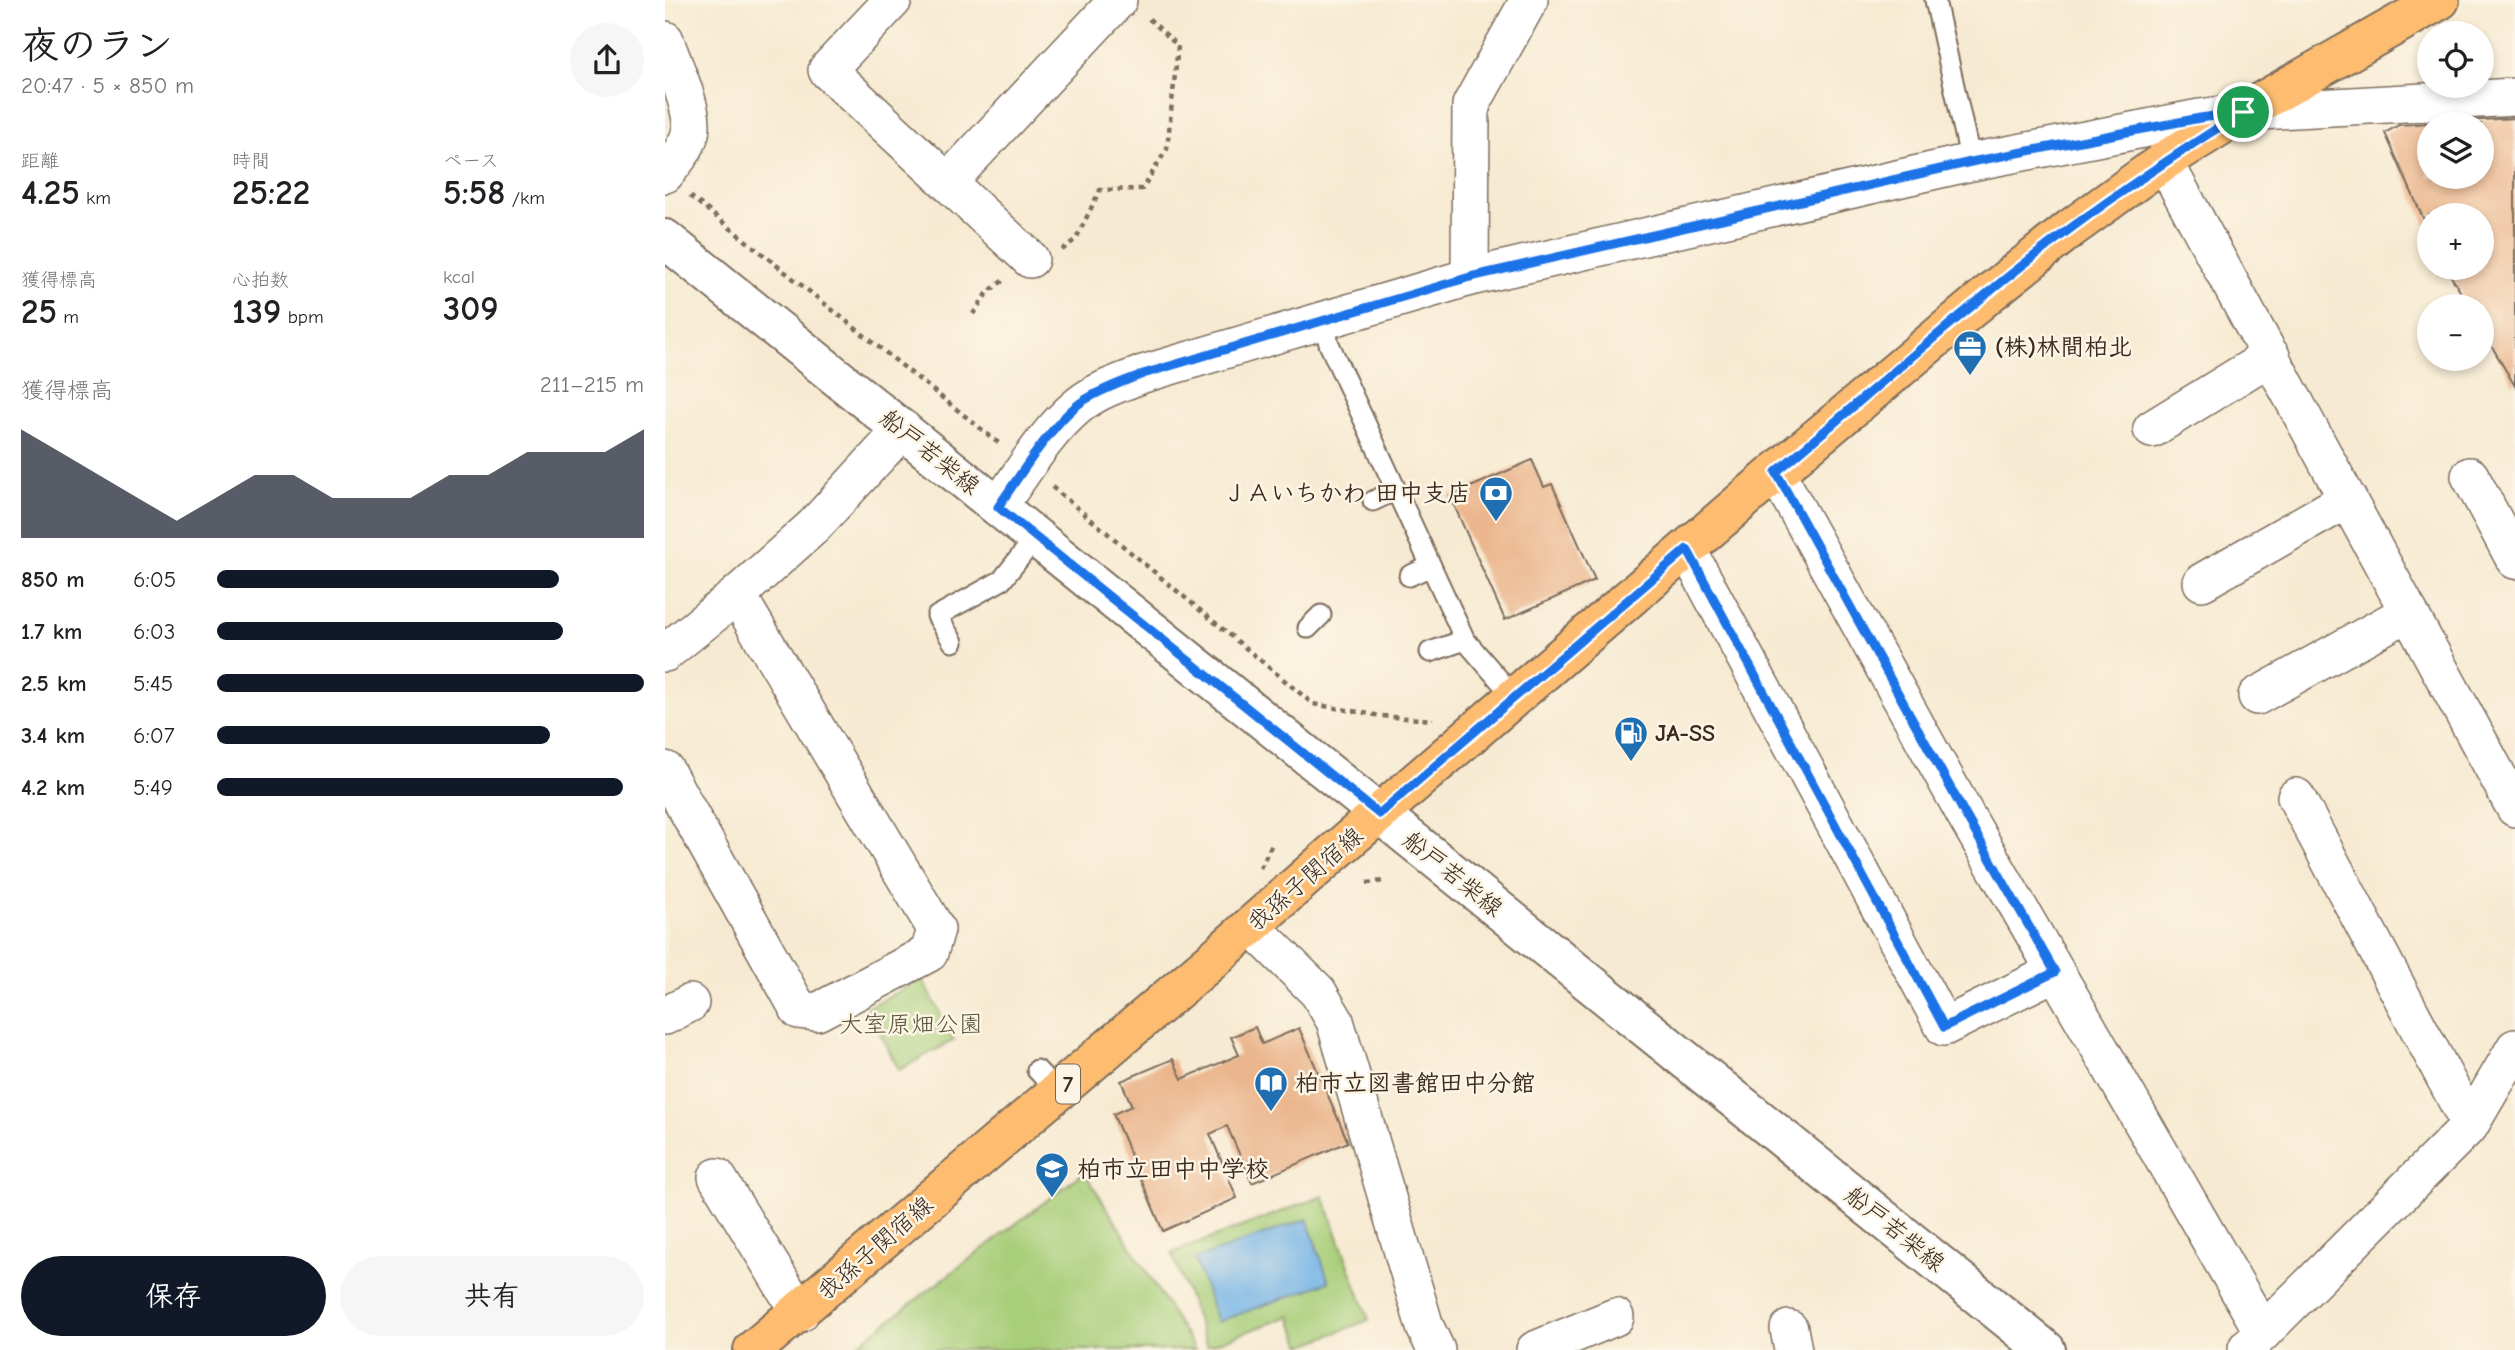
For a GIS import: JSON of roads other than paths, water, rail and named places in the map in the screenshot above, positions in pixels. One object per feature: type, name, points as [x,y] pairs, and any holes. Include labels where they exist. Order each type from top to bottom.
[{"type":"main road","name":"我孫子関宿線","points":[[753,1350],[800,1313],[1047,1081],[1251,926],[1776,472],[2001,284],[2070,229],[2164,161],[2243,112],[2440,0]]},
{"type":"street","points":[[893,0],[827,70],[1030,259]]},
{"type":"street","points":[[1470,277],[1471,105],[1529,0]]},
{"type":"street","points":[[948,182],[1128,5]]},
{"type":"street","points":[[665,40],[676,105],[691,126],[675,183]]},
{"type":"street","points":[[998,507],[1058,425],[1080,403],[1104,389],[1143,374],[1470,277],[1971,162],[2200,118],[2243,112],[2515,97]]},
{"type":"street","points":[[2164,161],[2515,808]]},
{"type":"street","name":"船戸若柴線","points":[[671,252],[903,429],[2046,1350]]},
{"type":"street","points":[[2152,429],[2271,356]]},
{"type":"street","points":[[665,653],[737,595],[814,526],[903,429]]},
{"type":"street","points":[[1776,472],[2055,972],[2254,1341],[2470,1125],[2515,1048]]},
{"type":"street","points":[[2470,476],[2515,560]]},
{"type":"street","points":[[2202,582],[2348,499]]},
{"type":"street","points":[[1687,549],[1944,1027],[2055,972]]},
{"type":"street","points":[[665,770],[799,1010],[817,1012],[929,953],[936,929],[737,595]]},
{"type":"street","points":[[2257,696],[2409,611]]},
{"type":"street","points":[[2295,797],[2470,1125]]},
{"type":"street","points":[[1251,926],[1318,992],[1335,1021],[1425,1327],[1436,1350]]},
{"type":"street","points":[[717,1177],[800,1313]]},
{"type":"street","points":[[1535,1350],[1615,1317]]},
{"type":"lane","points":[[1935,0],[1971,162]]},
{"type":"lane","points":[[1324,322],[1329,344],[1465,640],[1515,698]]},
{"type":"lane","points":[[1373,501],[1396,490]]},
{"type":"lane","points":[[953,642],[937,616],[1002,580],[1036,537]]},
{"type":"lane","points":[[1409,576],[1431,566]]},
{"type":"lane","points":[[1430,652],[1465,640]]},
{"type":"water","points":[[1307,1219],[1329,1282],[1217,1322],[1195,1259]]},
{"type":"place","name":"(株)林間柏北","points":[[1970,377]]},
{"type":"place","name":"ＪＡいちかわ 田中支店","points":[[1496,523]]},
{"type":"place","name":"JA-SS","points":[[1631,763]]},
{"type":"place","name":"柏市立図書館田中分館","points":[[1271,1113]]},
{"type":"place","name":"柏市立田中中学校","points":[[1052,1199]]},
{"type":"park label","name":"大室原畑公園","points":[[911,1024]]}]
